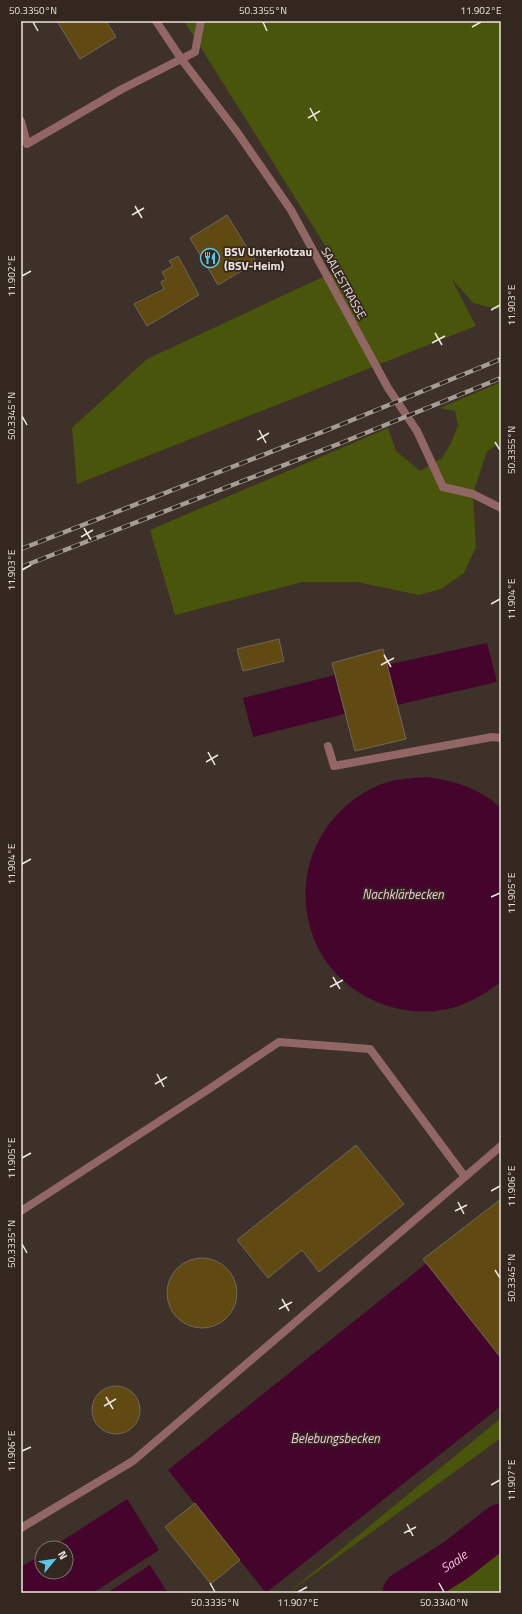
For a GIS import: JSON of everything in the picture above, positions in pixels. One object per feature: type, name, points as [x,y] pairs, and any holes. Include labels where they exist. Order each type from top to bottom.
[{"type":"street","name":"SAALESTRASSE","points":[[156,21],[182,60],[237,132],[291,210],[388,388],[417,431],[443,487],[473,494],[501,508]]},
{"type":"street","points":[[21,121],[27,144],[122,89],[182,60],[195,52],[202,21]]},
{"type":"street","points":[[328,746],[334,766],[492,737],[501,738]]},
{"type":"street","points":[[21,1211],[279,1042],[370,1049],[465,1178]]},
{"type":"street","points":[[21,1528],[134,1461],[501,1146]]},
{"type":"green space","points":[[184,21],[501,21],[501,310],[473,303],[451,278],[476,326],[77,484],[72,428],[147,359],[340,269]]},
{"type":"green space","points":[[501,382],[501,443],[487,451],[473,494],[476,547],[464,573],[441,589],[419,595],[357,582],[302,582],[175,615],[150,530],[388,428],[396,451],[420,471],[442,458],[450,445],[458,426],[455,411],[440,408]]},
{"type":"green space","points":[[501,1418],[501,1438],[288,1593]]},
{"type":"green space","points":[[501,1542],[501,1593],[427,1593]]},
{"type":"water","points":[[487,643],[497,682],[397,705],[386,665]]},
{"type":"water","points":[[335,675],[345,714],[253,737],[243,698]]},
{"type":"water","name":"Nachklärbecken","points":[[427,777],[466,786],[484,795],[501,808],[501,982],[480,996],[466,1003],[442,1010],[422,1012],[402,1010],[365,996],[349,985],[335,972],[323,956],[314,939],[307,916],[306,892],[308,870],[315,848],[326,829],[340,811],[358,797],[379,785],[409,778]]},
{"type":"water","name":"Belebungsbecken","points":[[427,1263],[501,1358],[501,1406],[266,1593],[168,1470]]},
{"type":"water","points":[[127,1499],[159,1550],[93,1593],[21,1593],[21,1567],[34,1559],[34,1580],[74,1580],[74,1540],[63,1540]]},
{"type":"water","points":[[501,1509],[501,1530],[456,1560]]},
{"type":"water","points":[[150,1565],[168,1593],[107,1593]]},
{"type":"building","points":[[57,21],[106,21],[116,37],[80,59]]},
{"type":"building","points":[[227,215],[256,262],[218,285],[190,238]]},
{"type":"building","points":[[178,256],[199,295],[147,326],[134,304],[164,289],[161,282],[166,279],[162,272],[173,266],[169,261]]},
{"type":"building","points":[[279,639],[284,661],[243,671],[237,649]]},
{"type":"building","points":[[383,649],[406,739],[355,751],[332,663]]},
{"type":"building","points":[[356,1145],[404,1204],[319,1272],[302,1250],[268,1278],[237,1240]]},
{"type":"building","points":[[501,1199],[501,1358],[423,1259]]},
{"type":"building","points":[[202,1258],[215,1261],[227,1268],[234,1280],[237,1293],[234,1306],[227,1318],[215,1325],[202,1328],[189,1325],[177,1318],[170,1306],[167,1293],[170,1280],[177,1268],[189,1261]]},
{"type":"building","points":[[116,1386],[125,1388],[133,1393],[138,1401],[140,1410],[138,1419],[133,1427],[125,1432],[116,1434],[107,1432],[99,1427],[94,1419],[92,1410],[94,1401],[99,1393],[107,1388]]},
{"type":"building","points":[[195,1503],[240,1560],[211,1584],[165,1527]]},
{"type":"waterway","name":"Saale","points":[[404,1593],[456,1560],[501,1525]]},
{"type":"railway","points":[[21,549],[335,427],[501,359]]},
{"type":"railway","points":[[21,567],[341,443],[501,378]]},
{"type":"place","name":"BSV Unterkotzau (BSV-Heim)","points":[[210,258]]}]
